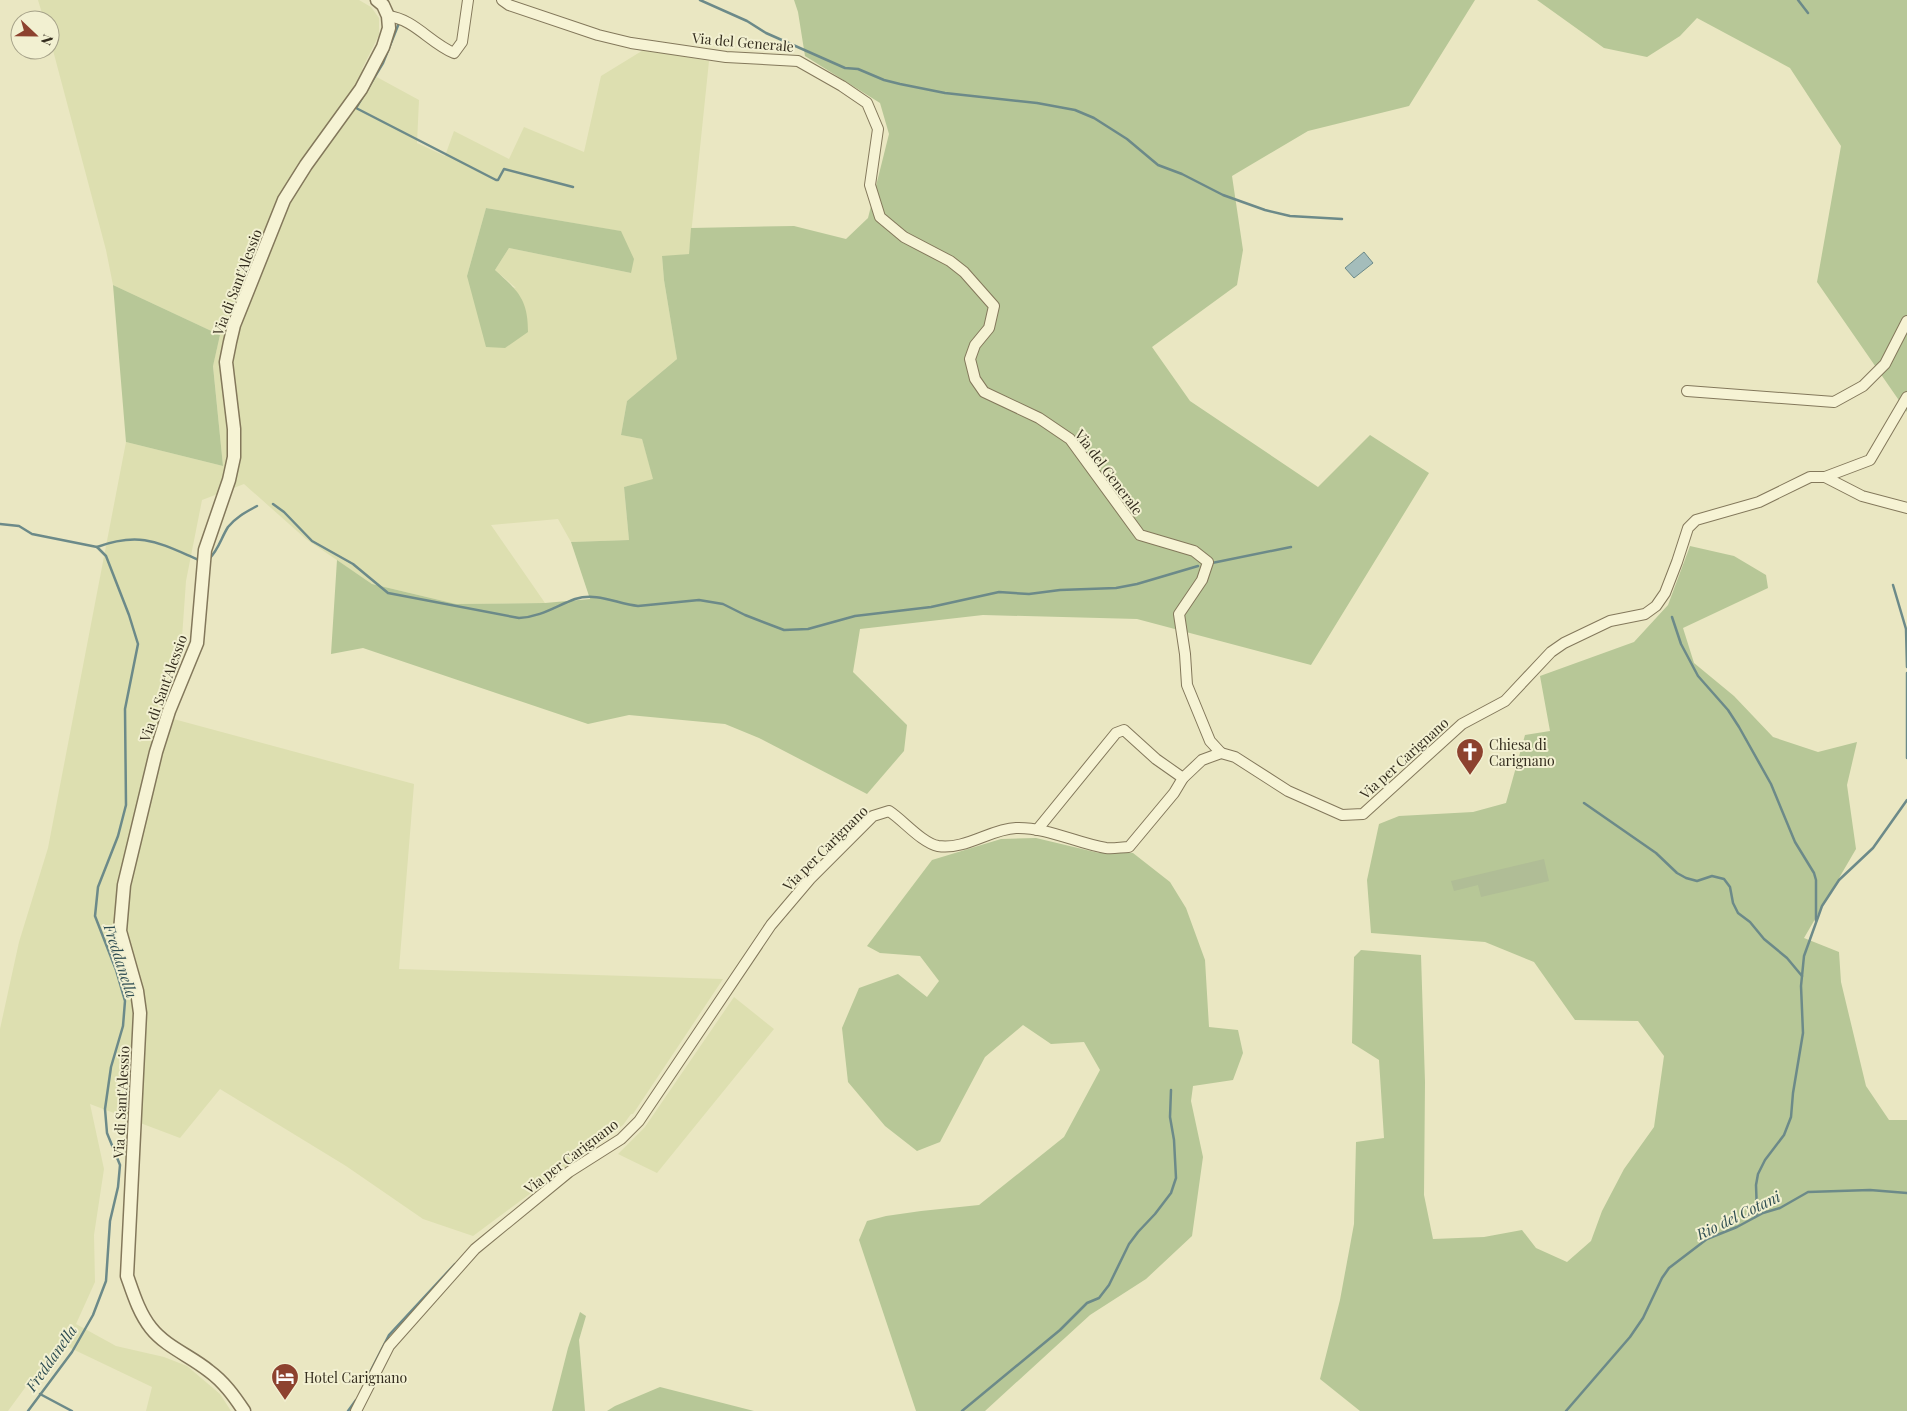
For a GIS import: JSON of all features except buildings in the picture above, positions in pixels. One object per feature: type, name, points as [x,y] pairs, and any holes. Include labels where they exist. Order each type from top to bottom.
[{"type":"street","points":[[377,0],[388,16],[396,17],[412,24],[443,48],[454,53],[462,42],[468,0]]},
{"type":"street","name":"Via del Generale","points":[[502,0],[509,5],[598,35],[631,43],[726,57],[798,61],[842,86],[867,103],[878,129],[870,185],[880,217],[904,237],[950,261],[964,272],[994,306],[989,328],[975,345],[970,360],[975,378],[984,392],[1039,418],[1070,439],[1140,535],[1194,551],[1208,562],[1202,580],[1179,614],[1187,685],[1206,734],[1221,753]]},
{"type":"street","name":"Via di Sant'Alessio","points":[[244,1411],[232,1393],[209,1370],[167,1342],[151,1328],[137,1303],[127,1276],[140,1013],[137,991],[120,931],[124,885],[156,752],[169,711],[197,643],[205,550],[229,480],[232,465],[234,430],[226,362],[234,324],[284,200],[371,71],[389,28],[388,16]]},
{"type":"street","points":[[1687,391],[1834,402],[1863,386],[1885,364],[1907,321]]},
{"type":"street","name":"Via per Carignano","points":[[356,1411],[389,1346],[475,1249],[569,1172],[621,1138],[639,1121],[771,925],[810,879],[873,816],[888,811],[928,843],[939,846],[968,842],[999,830],[1016,828],[1036,830],[1107,848],[1129,846],[1174,793],[1183,778],[1202,760],[1221,753],[1235,757],[1288,791],[1342,815],[1363,814],[1462,724],[1505,701],[1551,652],[1564,643],[1610,621],[1645,614],[1656,606],[1665,593],[1678,562],[1688,528],[1696,520],[1759,502],[1810,477],[1825,477],[1870,460],[1907,397]]},
{"type":"street","points":[[1825,477],[1862,496],[1907,508]]},
{"type":"street","points":[[1036,830],[1116,733],[1124,730],[1156,759],[1183,778]]},
{"type":"green space","points":[[38,0],[359,0],[371,7],[379,18],[379,35],[362,69],[419,100],[417,143],[445,156],[454,131],[509,159],[524,127],[584,152],[601,76],[645,49],[709,61],[689,254],[662,257],[677,359],[627,401],[621,435],[642,439],[654,480],[624,487],[629,540],[571,542],[558,519],[491,525],[545,603],[456,604],[372,584],[306,539],[244,484],[202,500],[186,581],[181,652],[155,714],[414,784],[399,969],[723,979],[633,1114],[623,1125],[473,1236],[423,1219],[346,1166],[220,1089],[180,1138],[90,1104],[104,1169],[94,1235],[95,1282],[76,1324],[116,1346],[164,1357],[187,1366],[220,1394],[231,1411],[146,1411],[152,1387],[62,1344],[27,1385],[8,1411],[0,1411],[0,1029],[19,942],[48,848],[126,442],[223,466],[213,365],[220,335],[113,285],[106,250],[56,60],[60,60],[60,10],[41,10]],"holes":[[[486,208],[620,231],[631,273],[509,248],[495,270],[516,288],[467,276]]]},
{"type":"green space","points":[[794,0],[1475,0],[1409,106],[1308,131],[1232,176],[1243,250],[1237,285],[1152,347],[1190,401],[1318,487],[1370,435],[1429,473],[1311,665],[1137,619],[983,615],[860,629],[853,672],[907,725],[904,751],[867,794],[759,738],[725,724],[629,715],[588,724],[363,648],[331,654],[337,560],[372,584],[456,604],[545,603],[590,599],[571,542],[629,540],[624,487],[653,479],[642,439],[621,435],[627,401],[677,359],[662,256],[689,254],[691,228],[794,226],[846,239],[868,218],[889,134],[880,103],[805,56],[798,12]]},
{"type":"green space","points":[[1537,0],[1907,0],[1907,412],[1817,282],[1841,146],[1790,68],[1697,18],[1680,36],[1647,57],[1604,48]]},
{"type":"green space","points":[[486,208],[621,231],[634,259],[631,273],[509,248],[495,270],[516,290],[524,303],[528,321],[528,332],[505,348],[486,347],[467,276]]},
{"type":"green space","points":[[113,285],[220,335],[213,366],[223,466],[126,442]]},
{"type":"green space","points":[[1690,546],[1734,556],[1766,575],[1768,588],[1683,628],[1694,663],[1734,696],[1773,737],[1818,752],[1857,742],[1847,785],[1856,849],[1804,938],[1839,952],[1841,982],[1866,1086],[1889,1120],[1907,1120],[1907,1411],[1360,1411],[1320,1379],[1340,1300],[1354,1224],[1356,1142],[1384,1138],[1379,1060],[1352,1043],[1354,957],[1361,950],[1421,955],[1425,1082],[1424,1195],[1433,1239],[1484,1237],[1522,1230],[1536,1248],[1567,1262],[1591,1241],[1602,1211],[1624,1169],[1654,1127],[1664,1056],[1638,1021],[1575,1020],[1534,962],[1485,942],[1371,933],[1367,880],[1379,824],[1399,816],[1473,812],[1506,803],[1525,735],[1550,731],[1540,676],[1634,642],[1668,605]]},
{"type":"green space","points":[[1036,838],[1099,853],[1133,853],[1170,882],[1186,908],[1205,960],[1209,1027],[1238,1030],[1243,1053],[1233,1080],[1193,1086],[1191,1101],[1203,1157],[1192,1236],[1146,1279],[1090,1315],[985,1411],[916,1411],[859,1240],[867,1221],[921,1211],[979,1205],[1064,1137],[1100,1070],[1084,1042],[1051,1044],[1023,1025],[985,1057],[940,1142],[917,1151],[885,1126],[848,1082],[842,1028],[859,988],[898,974],[927,997],[939,981],[920,956],[880,953],[867,946],[932,860],[1001,839]]},
{"type":"green space","points":[[1544,859],[1549,881],[1481,897],[1478,885],[1454,891],[1451,881]]},
{"type":"green space","points":[[734,997],[774,1029],[657,1173],[618,1154],[645,1127]]},
{"type":"green space","points":[[580,1312],[586,1316],[579,1340],[585,1411],[552,1411],[568,1348]]},
{"type":"green space","points":[[660,1387],[754,1411],[607,1411]]},
{"type":"water","points":[[1364,252],[1373,263],[1354,278],[1345,268]]},
{"type":"waterway","points":[[700,0],[747,21],[766,33],[845,68],[858,69],[884,80],[945,93],[1037,103],[1075,110],[1094,118],[1127,139],[1158,165],[1182,174],[1223,195],[1265,210],[1290,216],[1342,219]]},
{"type":"waterway","points":[[1798,0],[1808,13]]},
{"type":"waterway","points":[[399,23],[383,63],[356,108],[496,180],[498,180],[504,169],[573,187]]},
{"type":"waterway","points":[[273,504],[284,512],[312,541],[353,564],[388,593],[519,618],[541,613],[583,597],[600,598],[638,606],[699,600],[723,604],[784,630],[808,629],[855,616],[931,607],[999,592],[1029,594],[1060,590],[1116,588],[1137,584],[1198,566]]},
{"type":"waterway","points":[[209,559],[231,523],[257,506]]},
{"type":"waterway","name":"Freddanella","points":[[0,524],[19,526],[32,534],[97,547],[106,556],[138,644],[125,709],[126,805],[118,836],[98,887],[95,916],[116,970],[125,1001],[123,1026],[111,1067],[105,1109],[107,1133],[120,1165],[118,1187],[110,1221],[106,1281],[93,1315],[72,1352],[28,1411]]},
{"type":"waterway","points":[[97,547],[126,540],[150,541],[199,560]]},
{"type":"waterway","points":[[1212,563],[1291,547]]},
{"type":"waterway","points":[[1893,585],[1906,629],[1907,667]]},
{"type":"waterway","points":[[1672,617],[1681,644],[1698,676],[1728,710],[1739,727],[1771,784],[1795,842],[1814,873],[1816,880],[1816,921]]},
{"type":"waterway","points":[[1907,673],[1907,758]]},
{"type":"waterway","points":[[1755,1217],[1757,1213],[1756,1185],[1758,1174],[1765,1160],[1784,1135],[1791,1117],[1803,1033],[1801,986],[1804,956],[1822,906],[1839,880],[1873,848],[1907,800]]},
{"type":"waterway","points":[[1584,803],[1656,853],[1677,873],[1686,878],[1697,881],[1712,876],[1724,879],[1730,887],[1733,903],[1738,913],[1750,922],[1764,939],[1787,958],[1802,976]]},
{"type":"waterway","points":[[962,1411],[1060,1330],[1087,1303],[1099,1298],[1109,1285],[1129,1244],[1171,1193],[1176,1178],[1174,1140],[1170,1117],[1171,1090]]},
{"type":"waterway","name":"Rio del Cotani","points":[[1566,1411],[1630,1337],[1643,1318],[1662,1278],[1669,1268],[1707,1239],[1737,1227],[1763,1213],[1780,1208],[1808,1192],[1870,1190],[1907,1193]]},
{"type":"waterway","points":[[364,1384],[389,1335],[455,1264]]},
{"type":"waterway","name":"Rio del Cotani","points":[[40,1394],[72,1411]]},
{"type":"waterway","points":[[348,1411],[356,1400]]},
{"type":"place","name":"Chiesa di Carignano","points":[[1470,776]]},
{"type":"place","name":"Hotel Carignano","points":[[285,1401]]}]
